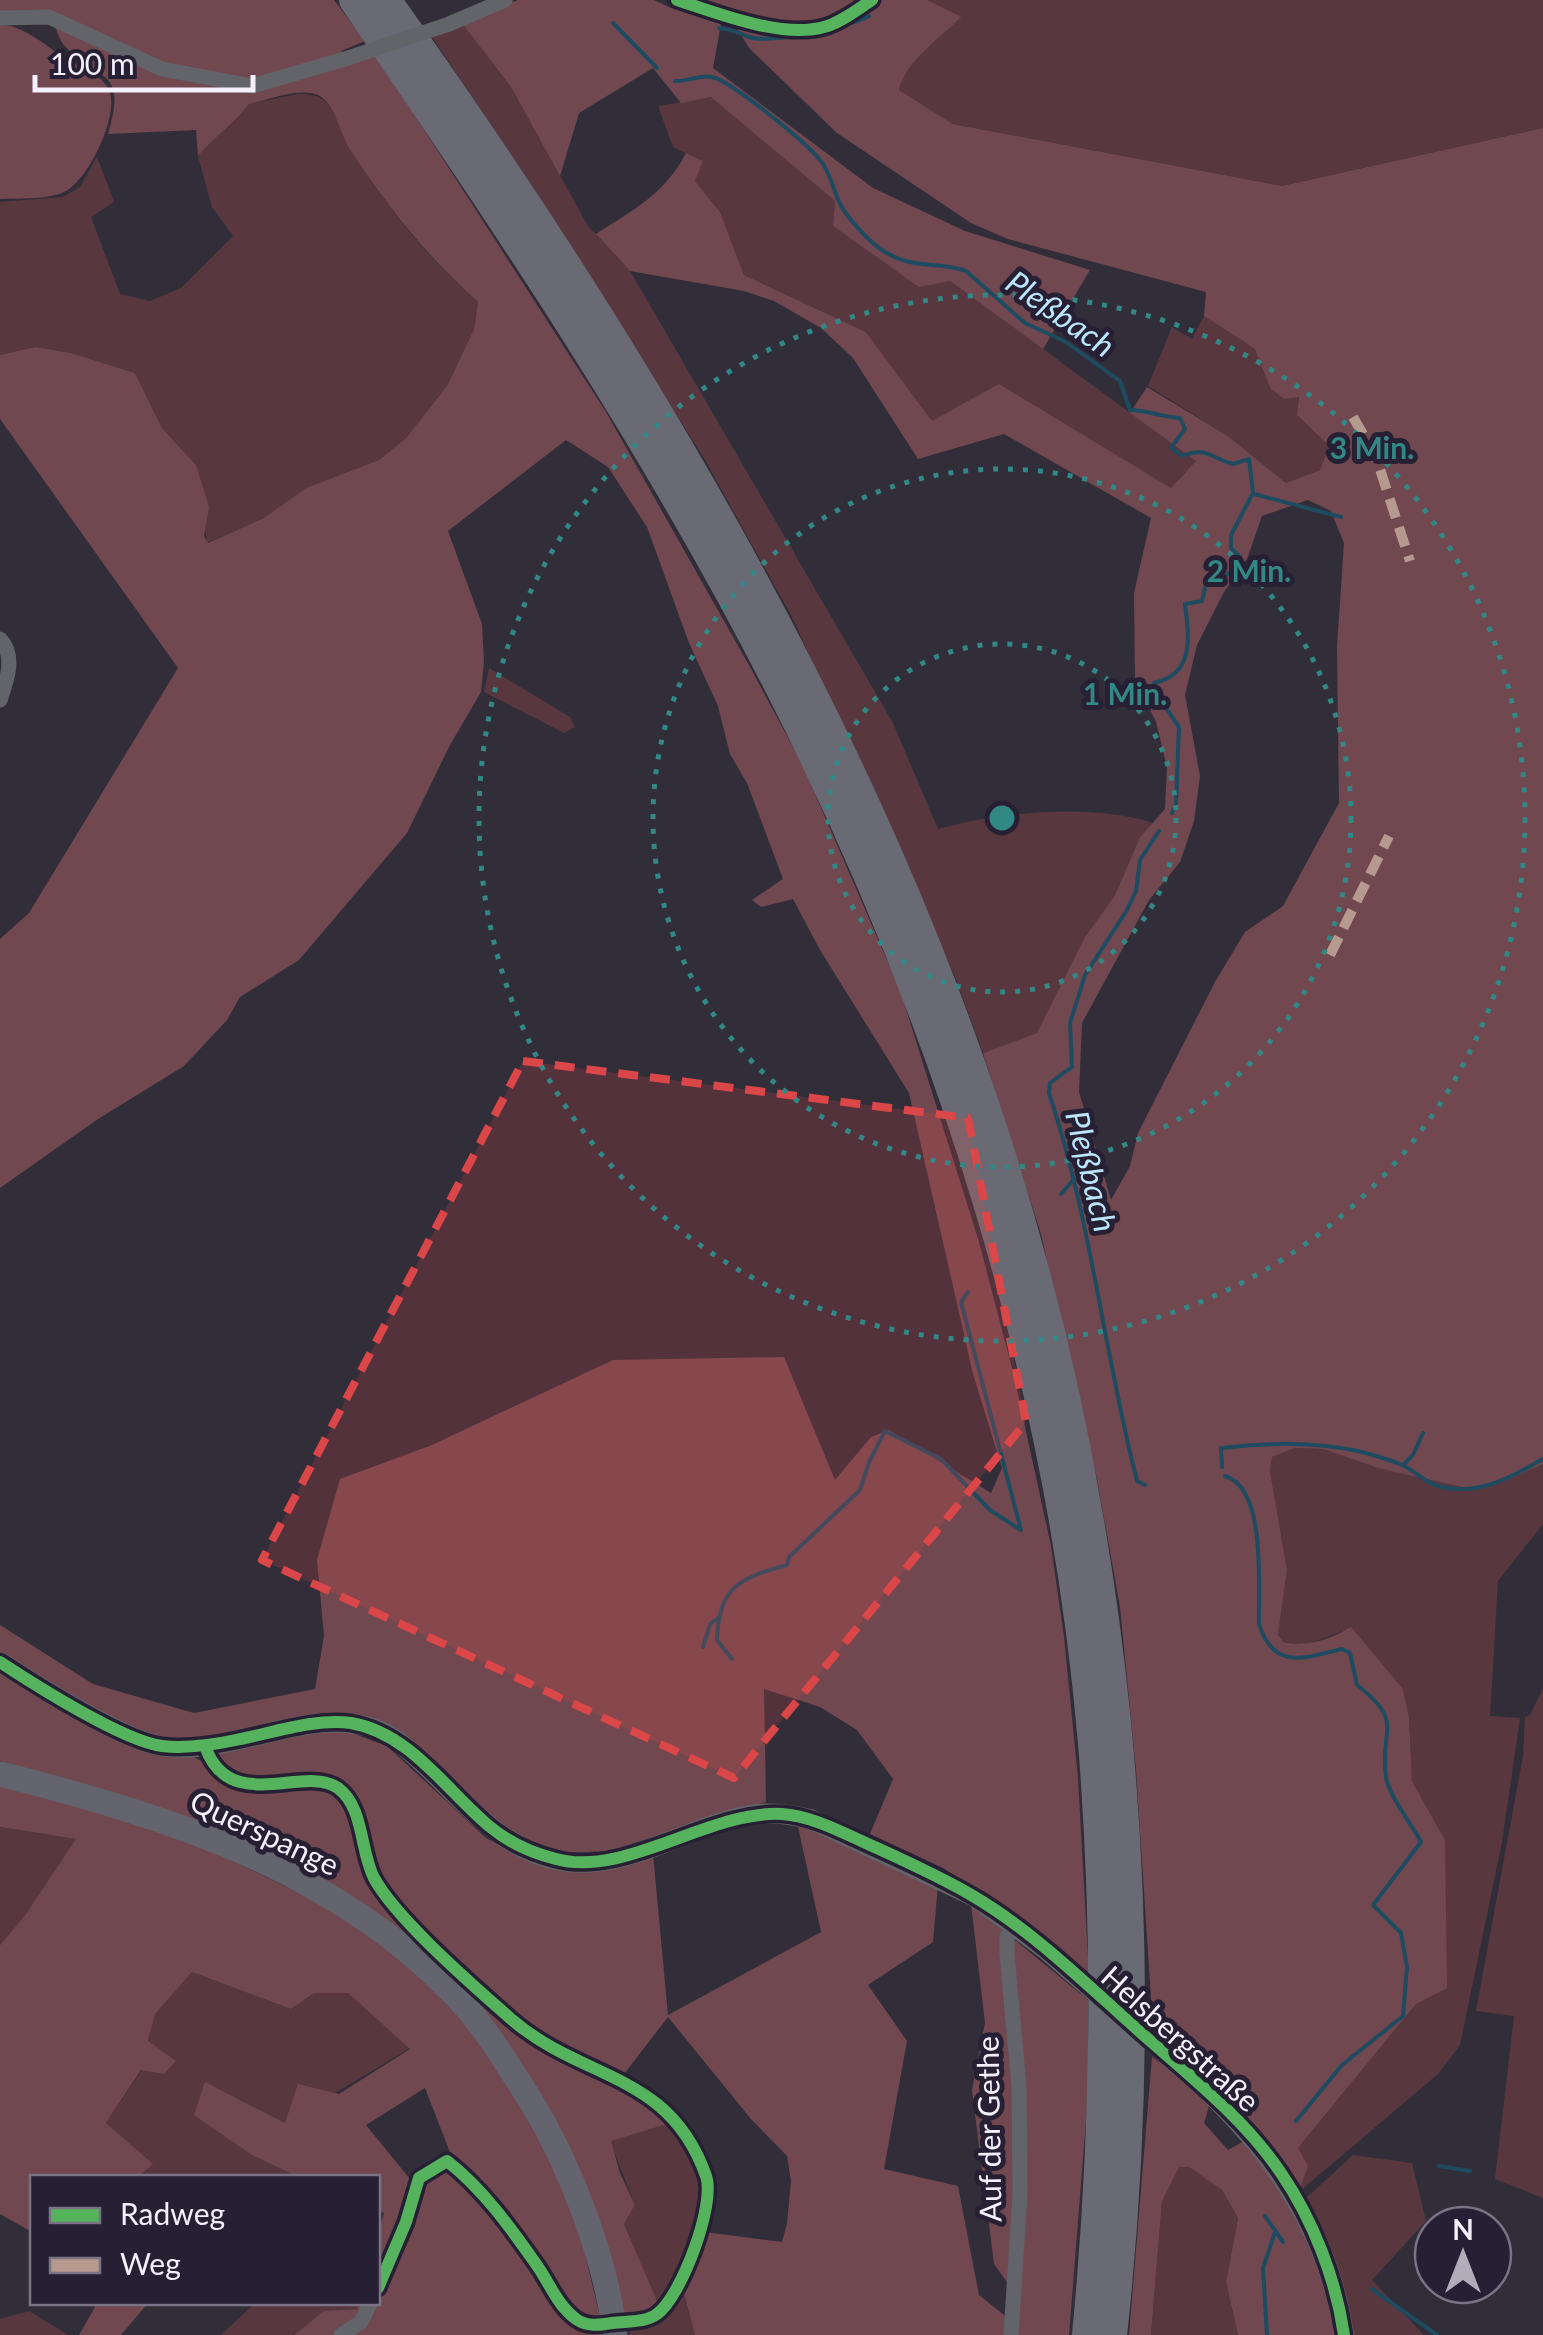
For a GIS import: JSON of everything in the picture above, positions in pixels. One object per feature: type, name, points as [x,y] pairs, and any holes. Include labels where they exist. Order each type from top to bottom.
[{"type":"highway","points":[[354,0],[570,319],[720,574],[786,698],[861,860],[902,956],[963,1125],[1008,1276],[1044,1425],[1072,1577],[1092,1742],[1104,1977],[1104,2091],[1087,2335]]},
{"type":"highway","points":[[386,0],[638,382],[754,583],[848,767],[926,946],[989,1118],[1034,1270],[1070,1418],[1099,1570],[1115,1696],[1130,1938],[1130,2094],[1112,2335]]},
{"type":"main road","name":"Querspange","points":[[0,1774],[108,1800],[228,1845],[311,1886],[386,1934],[452,1992],[504,2059],[551,2134],[590,2232],[614,2329]]},
{"type":"street","points":[[0,18],[49,17],[162,68],[252,86],[449,24],[506,0]]},
{"type":"street","points":[[0,639],[6,646],[9,674],[0,700]]},
{"type":"street","name":"Helsbergstraße","points":[[0,1662],[69,1703],[157,1746],[205,1746],[335,1722],[379,1730],[402,1744],[492,1829],[532,1852],[562,1862],[608,1860],[758,1814],[797,1816],[928,1872],[974,1896],[1045,1949],[1238,2121],[1280,2171],[1297,2199],[1331,2274],[1344,2335]]},
{"type":"street","points":[[205,1746],[220,1769],[248,1784],[322,1780],[340,1789],[351,1804],[373,1877],[416,1929],[514,2021],[557,2051],[644,2092],[678,2120],[708,2181],[702,2228],[672,2294],[660,2312],[650,2318],[614,2329],[576,2319],[482,2194],[447,2161],[419,2178],[406,2222],[380,2283]]},
{"type":"street","name":"Auf der Gethe","points":[[1010,2335],[1020,2194],[1019,2086],[1007,1954],[1008,1937],[1015,1925]]},
{"type":"street","points":[[341,2335],[362,2322],[369,2305]]},
{"type":"highlighted area","points":[[523,1061],[968,1118],[1026,1422],[734,1778],[262,1560]]},
{"type":"shaded area","points":[[0,0],[334,0],[365,41],[341,51],[345,59],[252,84],[163,66],[99,35],[0,14]]},
{"type":"shaded area","points":[[518,0],[654,0],[671,8],[722,18],[713,68],[873,188],[965,231],[1090,270],[1043,349],[950,281],[919,287],[833,226],[835,201],[711,97],[681,103],[653,68],[579,113],[560,176],[511,87],[461,22]]},
{"type":"shaded area","points":[[698,0],[868,0],[827,23],[795,29],[744,19]]},
{"type":"shaded area","points":[[876,0],[927,0],[961,17],[908,69],[899,90],[953,124],[1282,186],[1543,128],[1543,1464],[1476,1490],[1378,1468],[1323,1449],[1295,1448],[1272,1457],[1270,1471],[1287,1570],[1278,1634],[1283,1642],[1310,1643],[1351,1627],[1403,1689],[1409,1717],[1412,1781],[1445,1840],[1447,1988],[1416,2004],[1298,2148],[1308,2166],[1299,2192],[1252,2124],[1153,2028],[1136,1770],[1120,1607],[1097,1479],[1041,1234],[983,1053],[1037,1033],[1085,937],[1115,895],[1140,837],[1165,809],[1167,767],[1156,722],[1135,679],[1134,593],[1151,518],[1004,434],[918,459],[853,358],[821,328],[774,301],[744,291],[630,271],[596,234],[658,190],[686,153],[703,161],[695,181],[720,212],[744,275],[866,332],[932,421],[999,384],[1171,488],[1196,461],[1130,413],[1147,387],[1228,436],[1286,483],[1320,470],[1329,446],[1297,415],[1299,397],[1284,399],[1270,388],[1255,349],[1204,316],[1206,292],[1008,239],[971,223],[837,133],[750,49],[731,19],[776,29],[825,29]],"holes":[[[1308,500],[1331,511],[1344,543],[1337,646],[1339,803],[1283,906],[1245,932],[1215,982],[1138,1133],[1130,1166],[1111,1200],[1079,1092],[1082,1023],[1149,900],[1180,862],[1194,821],[1200,776],[1185,695],[1197,645],[1224,592],[1247,559],[1262,516]]]},
{"type":"shaded area","points":[[927,0],[1543,0],[1543,128],[1282,186],[953,124],[899,90],[915,60],[960,18]]},
{"type":"shaded area","points":[[461,22],[511,87],[588,226],[630,271],[893,723],[938,829],[1045,812],[1102,813],[1153,823],[1140,837],[1115,895],[1085,937],[1037,1033],[983,1053],[956,979],[792,617],[705,460],[529,181],[430,34]]},
{"type":"shaded area","points":[[0,24],[25,32],[96,75],[110,93],[109,118],[98,149],[81,177],[62,193],[0,199]]},
{"type":"shaded area","points":[[54,25],[161,72],[251,89],[376,55],[606,412],[802,764],[900,990],[979,1242],[1014,1376],[1051,1546],[1064,1637],[1078,1778],[1089,1975],[1022,1919],[943,1868],[870,1834],[893,1779],[857,1730],[820,1707],[764,1689],[766,1802],[608,1851],[563,1853],[535,1846],[495,1822],[375,1720],[339,1713],[190,1740],[155,1738],[120,1723],[0,1653],[0,1625],[93,1684],[194,1713],[315,1689],[324,1636],[317,1560],[340,1479],[432,1445],[613,1360],[784,1357],[835,1480],[871,1437],[889,1430],[991,1493],[1002,1468],[973,1374],[909,1093],[793,899],[761,907],[752,900],[783,879],[747,783],[730,754],[718,706],[689,643],[647,527],[608,467],[566,440],[448,531],[482,624],[481,692],[407,833],[299,960],[240,997],[227,1020],[184,1066],[98,1119],[0,1188],[0,939],[29,913],[178,668],[0,419],[0,355],[35,347],[71,353],[135,373],[162,428],[196,465],[209,507],[204,536],[208,543],[264,518],[306,488],[379,460],[406,438],[447,386],[474,329],[478,302],[440,266],[393,211],[349,148],[329,105],[318,95],[293,93],[249,104],[198,156],[196,130],[108,134],[113,112],[112,86],[65,46]]},
{"type":"shaded area","points":[[298,94],[317,96],[327,103],[356,158],[397,217],[478,302],[474,329],[447,386],[406,438],[379,460],[307,488],[264,518],[207,543],[196,465],[162,428],[135,373],[71,353],[35,347],[0,355],[0,202],[63,197],[80,187],[97,157],[114,202],[91,217],[120,294],[150,301],[181,288],[233,236],[212,207],[198,156],[249,104]]},
{"type":"shaded area","points":[[712,97],[835,201],[833,226],[919,286],[950,281],[1196,461],[1171,488],[1000,385],[932,421],[866,332],[744,275],[720,212],[695,181],[703,161],[673,147],[658,106]]},
{"type":"shaded area","points":[[1204,316],[1255,349],[1270,388],[1285,399],[1299,396],[1297,415],[1329,446],[1320,470],[1286,483],[1228,436],[1148,386],[1172,327],[1192,339]]},
{"type":"shaded area","points":[[489,668],[570,717],[575,727],[564,733],[484,692]]},
{"type":"shaded area","points":[[1295,1448],[1323,1449],[1378,1468],[1503,1482],[1543,1464],[1543,1524],[1498,1581],[1490,1716],[1520,1718],[1502,1842],[1460,2045],[1439,2073],[1299,2192],[1298,2148],[1416,2004],[1445,1840],[1412,1781],[1409,1717],[1403,1689],[1351,1628],[1308,1644],[1283,1642],[1278,1633],[1287,1570],[1270,1471],[1272,1457]]},
{"type":"shaded area","points":[[0,1670],[188,1754],[252,1788],[318,1785],[336,1792],[347,1806],[370,1879],[513,2025],[641,2095],[674,2122],[611,2141],[635,2205],[624,2224],[658,2303],[649,2316],[626,2319],[599,2218],[511,2056],[319,1878],[214,1827],[112,1792],[0,1761]]},
{"type":"shaded area","points":[[1543,1688],[1543,2198],[1495,2179],[1514,2016],[1476,2011],[1523,1756],[1525,1717],[1530,1715]]},
{"type":"shaded area","points":[[338,1728],[387,1746],[486,1838],[528,1860],[653,1854],[668,2015],[821,1932],[797,1822],[938,1884],[933,1942],[868,1985],[907,2041],[884,2169],[958,2186],[979,2295],[1009,2319],[1008,2335],[695,2335],[681,2283],[705,2232],[782,2242],[791,2181],[787,2156],[751,2119],[668,2017],[621,2078],[516,2018],[417,1926],[377,1875],[342,1786],[252,1780],[204,1751]]},
{"type":"shaded area","points":[[0,1784],[158,1824],[356,1921],[446,2001],[495,2061],[546,2138],[583,2246],[600,2317],[587,2319],[578,2315],[453,2160],[425,2088],[366,2125],[414,2184],[448,2164],[489,2208],[554,2302],[601,2329],[602,2335],[294,2335],[324,2311],[380,2305],[380,2226],[384,2213],[380,2211],[380,2175],[294,2175],[252,2155],[194,2115],[205,2082],[285,2123],[298,2084],[339,2094],[410,2049],[348,1993],[314,1993],[291,2009],[192,1972],[155,2014],[148,2041],[176,2061],[164,2074],[141,2070],[106,2123],[153,2164],[140,2175],[30,2175],[30,2231],[0,2214],[0,1945],[26,1914],[76,1839],[0,1827]]},
{"type":"shaded area","points":[[0,1827],[76,1839],[26,1914],[0,1945]]},
{"type":"shaded area","points":[[971,1904],[1088,2000],[1088,2095],[1069,2335],[1014,2335],[1017,2296],[994,2264],[972,2090],[985,2023]]},
{"type":"shaded area","points":[[192,1972],[291,2009],[314,1993],[348,1993],[410,2048],[285,2123],[206,2083],[252,2155],[294,2175],[140,2175],[152,2164],[106,2123],[142,2070],[175,2062],[148,2042],[154,2014]]},
{"type":"shaded area","points":[[1152,2057],[1196,2088],[1210,2103],[1204,2123],[1228,2150],[1246,2140],[1263,2161],[1316,2256],[1336,2335],[1238,2335],[1226,2282],[1238,2218],[1222,2190],[1189,2167],[1179,2167],[1162,2201],[1151,2335],[1129,2335]]},
{"type":"shaded area","points":[[674,2122],[701,2172],[704,2199],[690,2248],[658,2303],[624,2224],[635,2205],[610,2141]]},
{"type":"shaded area","points":[[1353,2155],[1412,2163],[1422,2205],[1413,2205],[1413,2235],[1372,2280],[1424,2335],[1350,2335],[1303,2201]]},
{"type":"shaded area","points":[[1178,2167],[1189,2167],[1222,2190],[1238,2218],[1226,2282],[1238,2335],[1151,2335],[1162,2200]]},
{"type":"shaded area","points":[[681,2284],[695,2335],[630,2335],[630,2325],[651,2324]]},
{"type":"shaded area","points":[[92,2305],[146,2305],[121,2335],[79,2335],[95,2307]]},
{"type":"shaded area","points":[[253,2305],[358,2305],[358,2309],[324,2311],[294,2335],[221,2335]]},
{"type":"shaded area","points":[[29,2311],[69,2335],[0,2335],[0,2319]]},
{"type":"waterway","points":[[719,28],[759,39],[774,38],[828,29],[869,16]]},
{"type":"waterway","name":"Pleßbach","points":[[613,23],[657,68]]},
{"type":"waterway","name":"Pleßbach","points":[[675,81],[703,76],[722,81],[800,140],[820,160],[843,208],[885,252],[906,261],[966,271],[1025,323],[1066,342],[1120,381],[1130,410],[1180,418],[1185,429],[1171,448],[1182,456],[1203,453],[1233,464],[1249,459],[1253,493],[1231,535],[1231,548],[1240,557],[1223,578],[1208,575],[1202,601],[1185,604],[1188,641],[1183,663],[1177,672],[1154,683],[1153,689],[1179,727],[1176,804],[1172,813]]},
{"type":"waterway","points":[[1254,494],[1341,517]]},
{"type":"waterway","name":"Pleßbach","points":[[1145,1485],[1137,1481],[1087,1237],[1049,1093],[1050,1083],[1072,1067],[1070,1023],[1085,975],[1127,910],[1136,891],[1140,860],[1159,831]]},
{"type":"waterway","points":[[1061,1194],[1074,1179]]},
{"type":"waterway","points":[[732,1659],[717,1640],[722,1607],[728,1596],[745,1580],[787,1565],[789,1557],[860,1490],[885,1431],[941,1459],[990,1510],[1021,1530],[961,1302],[968,1292]]},
{"type":"waterway","points":[[1403,1465],[1413,1455],[1423,1433]]},
{"type":"waterway","points":[[1222,1467],[1221,1448],[1307,1444],[1386,1459],[1435,1485],[1464,1489],[1492,1484],[1543,1459]]},
{"type":"waterway","name":"Pleßbach","points":[[1225,1476],[1238,1484],[1254,1518],[1259,1624],[1265,1639],[1273,1649],[1292,1658],[1342,1649],[1350,1653],[1357,1685],[1386,1718],[1386,1777],[1421,1842],[1373,1905],[1401,1933],[1407,1967],[1403,2016],[1342,2065],[1296,2121]]},
{"type":"waterway","points":[[703,1647],[710,1624],[718,1618]]},
{"type":"waterway","points":[[1439,2166],[1470,2171]]},
{"type":"waterway","name":"Pleßbach","points":[[1265,2216],[1283,2242]]},
{"type":"waterway","name":"Pleßbach","points":[[1267,2335],[1263,2268],[1275,2232]]},
{"type":"waterway","points":[[1372,2289],[1437,2335]]},
{"type":"marked path","points":[[1353,417],[1376,457],[1410,561]]},
{"type":"marked path","points":[[1330,955],[1389,836]]},
{"type":"cycle path","points":[[677,0],[750,23],[789,30],[824,27],[872,0]]},
{"type":"cycle path","points":[[0,1662],[103,1723],[162,1746],[209,1745],[323,1723],[351,1723],[372,1729],[409,1750],[496,1832],[556,1859],[610,1859],[726,1822],[782,1814],[826,1825],[934,1875],[973,1896],[1041,1944],[1236,2118],[1281,2173],[1313,2230],[1329,2272],[1344,2335]]},
{"type":"cycle path","points":[[205,1746],[216,1767],[231,1779],[249,1784],[324,1782],[338,1788],[353,1806],[374,1878],[418,1932],[457,1971],[539,2040],[622,2082],[670,2116],[690,2142],[706,2176],[706,2207],[686,2270],[666,2304],[647,2319],[594,2325],[576,2319],[558,2300],[495,2209],[447,2161],[419,2178],[406,2222],[380,2283]]}]
